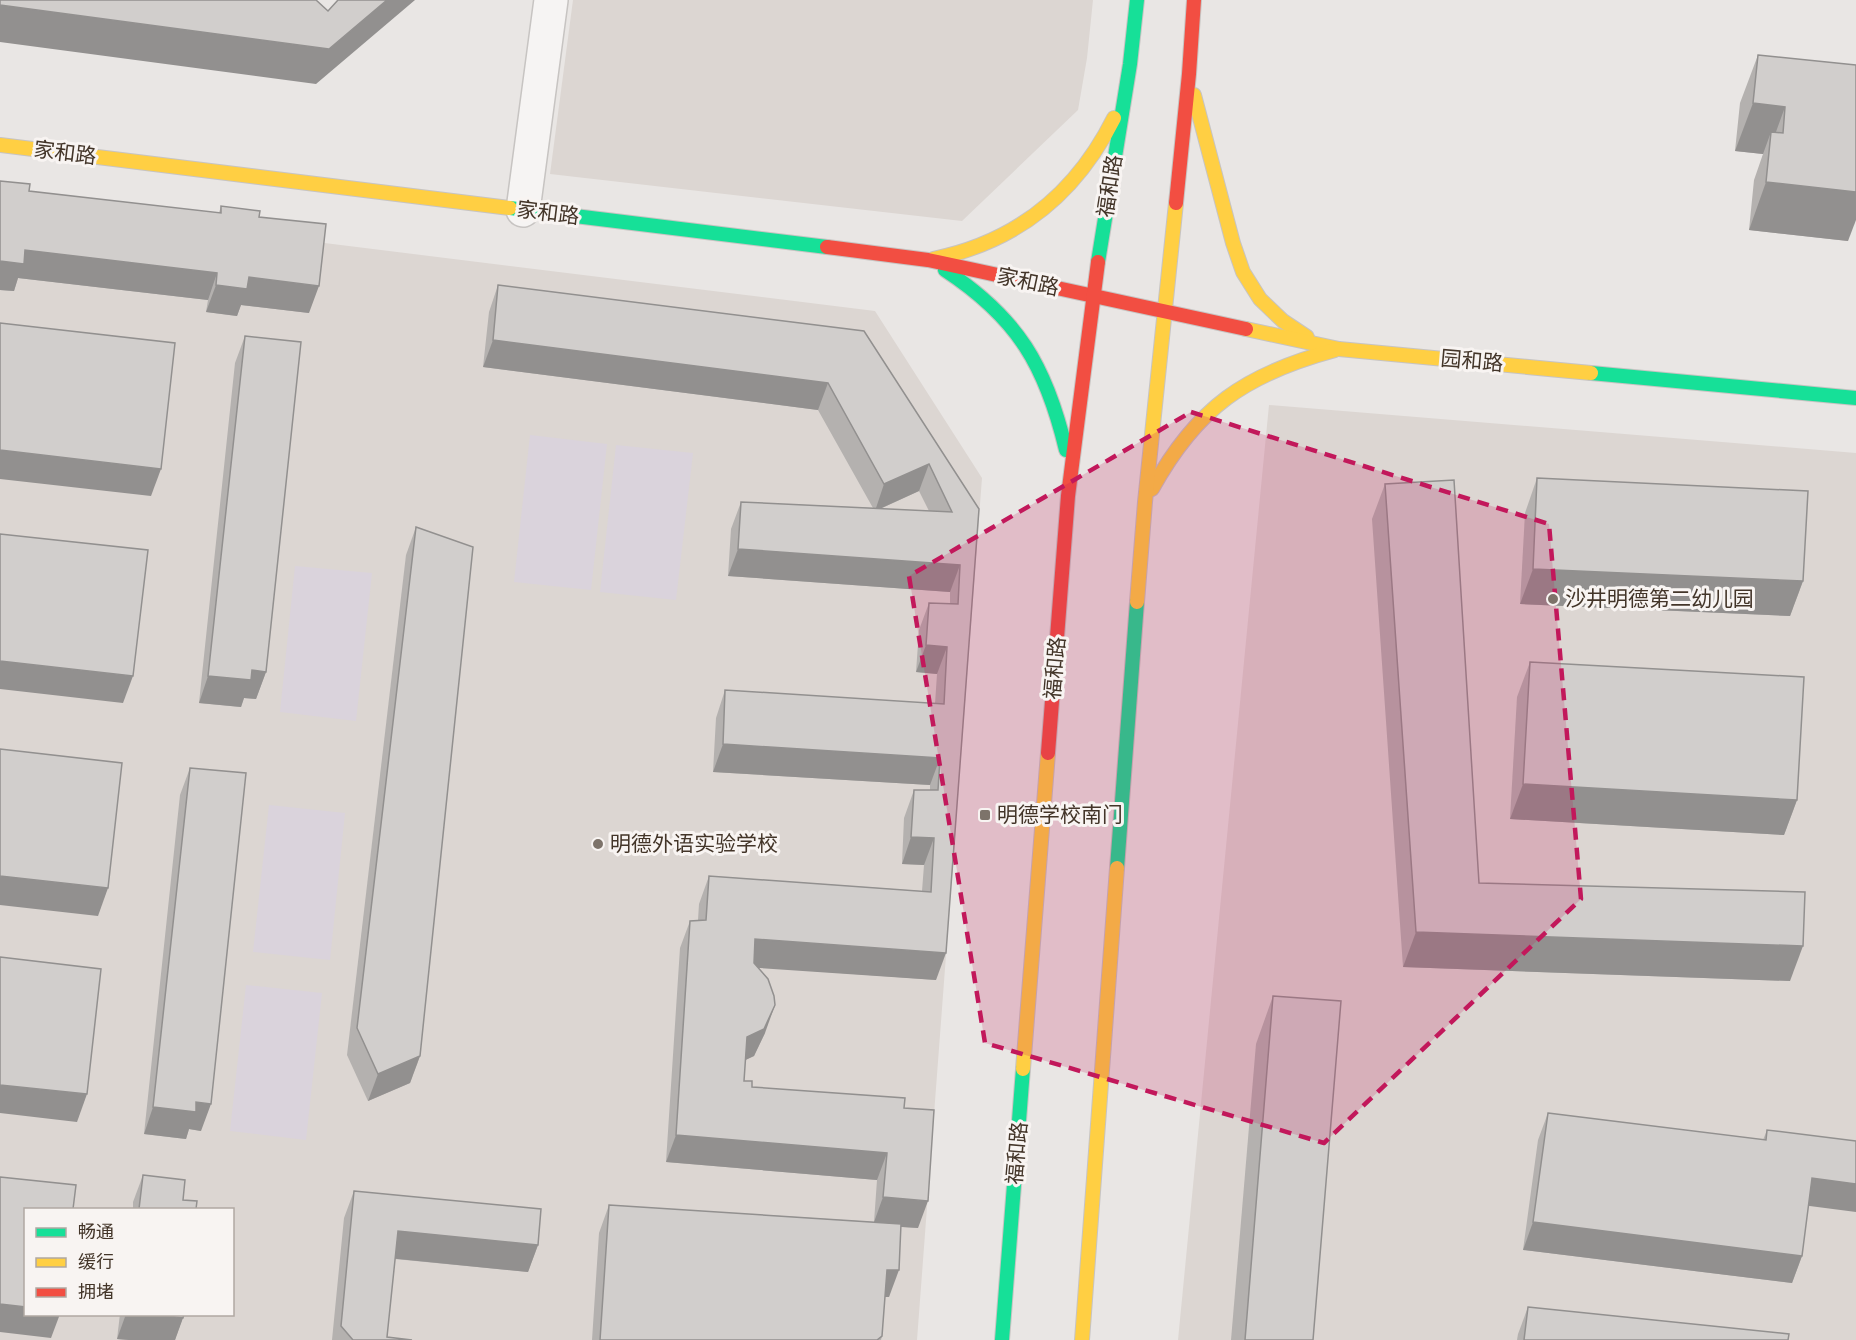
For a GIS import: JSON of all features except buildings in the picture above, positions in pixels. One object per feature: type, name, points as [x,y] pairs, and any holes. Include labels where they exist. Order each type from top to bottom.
[{"type":"main road","name":"福和路","points":[[1002,1340],[1068,496],[1093,296],[1125,94],[1137,0]]},
{"type":"main road","points":[[1082,1340],[1145,502],[1189,74],[1194,0]]},
{"type":"main road","points":[[1189,74],[1233,243],[1243,272],[1260,299],[1282,321],[1310,338],[1339,349]]},
{"type":"main road","points":[[928,260],[964,252],[1000,237],[1034,216],[1063,192],[1089,162],[1125,94]]},
{"type":"main road","name":"家和路","points":[[0,145],[928,260],[1093,296]]},
{"type":"main road","points":[[928,260],[972,288],[995,308],[1022,340],[1044,376],[1059,415],[1067,455],[1068,496]]},
{"type":"main road","name":"园和路","points":[[1093,296],[1339,349],[1856,398]]},
{"type":"main road","points":[[1145,502],[1161,470],[1180,441],[1231,393],[1282,364],[1339,349]]},
{"type":"street","points":[[523,210],[551,0]]},
{"type":"highlighted area","points":[[1191,412],[1549,524],[1581,899],[1324,1143],[985,1043],[909,576]]},
{"type":"shaded area","points":[[573,0],[1093,0],[1087,58],[1078,110],[962,221],[550,174]]},
{"type":"shaded area","name":"明德外语实验学校","points":[[0,203],[875,311],[982,478],[917,1340],[0,1340]]},
{"type":"shaded area","name":"沙井明德第二幼儿园","points":[[1269,405],[1856,453],[1856,1340],[1178,1340]]},
{"type":"shaded area","points":[[530,435],[607,444],[591,590],[514,582]]},
{"type":"shaded area","points":[[616,445],[693,453],[676,600],[600,592]]},
{"type":"shaded area","points":[[295,566],[372,573],[356,721],[280,712]]},
{"type":"shaded area","points":[[269,805],[345,813],[330,960],[253,952]]},
{"type":"shaded area","points":[[246,985],[322,993],[306,1140],[230,1131]]},
{"type":"traffic: fast","points":[[1098,262],[1130,64],[1137,0]]},
{"type":"traffic: fast","points":[[510,208],[827,247]]},
{"type":"traffic: fast","points":[[945,270],[992,307],[1025,346],[1049,393],[1066,450]]},
{"type":"traffic: fast","points":[[1591,373],[1856,398]]},
{"type":"traffic: fast","points":[[1117,868],[1137,602]]},
{"type":"traffic: fast","points":[[1002,1340],[1023,1069]]},
{"type":"traffic: slow","points":[[1194,95],[1233,243],[1243,272],[1260,299],[1283,321],[1307,337]]},
{"type":"traffic: slow","points":[[933,259],[991,240],[1041,211],[1082,170],[1114,118]]},
{"type":"traffic: slow","points":[[0,145],[510,208]]},
{"type":"traffic: slow","points":[[1137,602],[1176,203]]},
{"type":"traffic: slow","points":[[1246,329],[1339,349],[1591,373]]},
{"type":"traffic: slow","points":[[1152,489],[1187,436],[1206,415],[1227,398],[1275,370],[1335,350]]},
{"type":"traffic: slow","points":[[1023,1069],[1048,753]]},
{"type":"traffic: slow","points":[[1082,1340],[1117,868]]},
{"type":"traffic: jam","points":[[1176,203],[1194,0]]},
{"type":"traffic: jam","points":[[827,247],[928,260],[1246,329]]},
{"type":"traffic: jam","points":[[1048,753],[1068,496],[1098,262]]},
{"type":"place","name":"沙井明德第二幼儿园","points":[[1553,599]]},
{"type":"place","name":"明德学校南门","points":[[985,815]]},
{"type":"place","name":"明德外语实验学校","points":[[598,844]]}]
